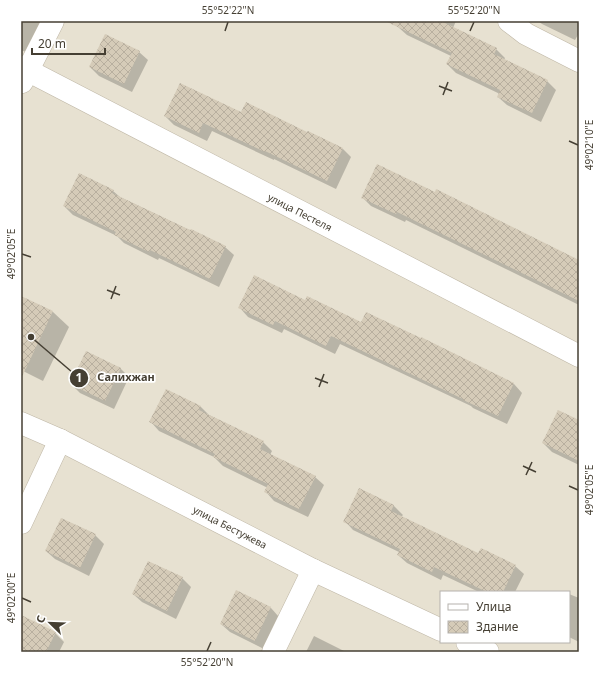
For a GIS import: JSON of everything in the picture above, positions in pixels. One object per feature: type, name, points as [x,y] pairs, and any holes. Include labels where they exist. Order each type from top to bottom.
[{"type":"street","points":[[23,74],[53,21]]},
{"type":"street","points":[[510,21],[526,34],[579,61]]},
{"type":"street","name":"улица Пестеля","points":[[23,74],[579,356]]},
{"type":"street","name":"улица Бестужева","points":[[21,423],[60,440],[313,570],[440,630]]},
{"type":"street","points":[[21,523],[60,440]]},
{"type":"street","points":[[273,652],[313,570]]},
{"type":"street","points":[[469,643],[488,652]]},
{"type":"shaded area","points":[[21,21],[579,21],[579,652],[21,652]]},
{"type":"building","points":[[385,21],[441,21],[497,48],[494,54],[548,80],[532,113],[497,97],[500,90],[446,64],[452,53]]},
{"type":"building","points":[[105,34],[140,51],[124,84],[89,67]]},
{"type":"building","points":[[180,83],[241,112],[246,102],[343,148],[327,181],[203,123],[199,133],[164,116]]},
{"type":"building","points":[[377,164],[435,192],[436,189],[579,260],[579,301],[397,212],[396,214],[361,198]]},
{"type":"building","points":[[79,173],[114,190],[112,193],[226,246],[210,279],[150,250],[149,252],[114,235],[116,232],[63,206]]},
{"type":"building","points":[[254,275],[305,300],[307,296],[361,322],[366,312],[421,337],[514,383],[498,416],[331,336],[326,346],[275,321],[273,325],[238,308]]},
{"type":"building","points":[[21,296],[53,311],[21,379]]},
{"type":"building","points":[[86,351],[121,368],[105,401],[70,384]]},
{"type":"building","points":[[166,389],[201,406],[199,410],[264,441],[260,449],[316,476],[299,509],[264,492],[268,484],[213,457],[215,454],[149,422]]},
{"type":"building","points":[[558,410],[579,420],[579,461],[542,443]]},
{"type":"building","points":[[359,488],[394,505],[391,511],[478,553],[481,548],[516,565],[503,591],[485,591],[434,567],[432,572],[397,555],[400,549],[343,522]]},
{"type":"building","points":[[61,518],[96,534],[80,568],[45,551]]},
{"type":"building","points":[[148,561],[183,577],[167,611],[132,594]]},
{"type":"building","points":[[236,590],[271,607],[255,641],[220,624]]},
{"type":"building","points":[[21,615],[56,632],[46,652],[21,652]]},
{"type":"place","name":"Салихжан","points":[[31,337]]}]
